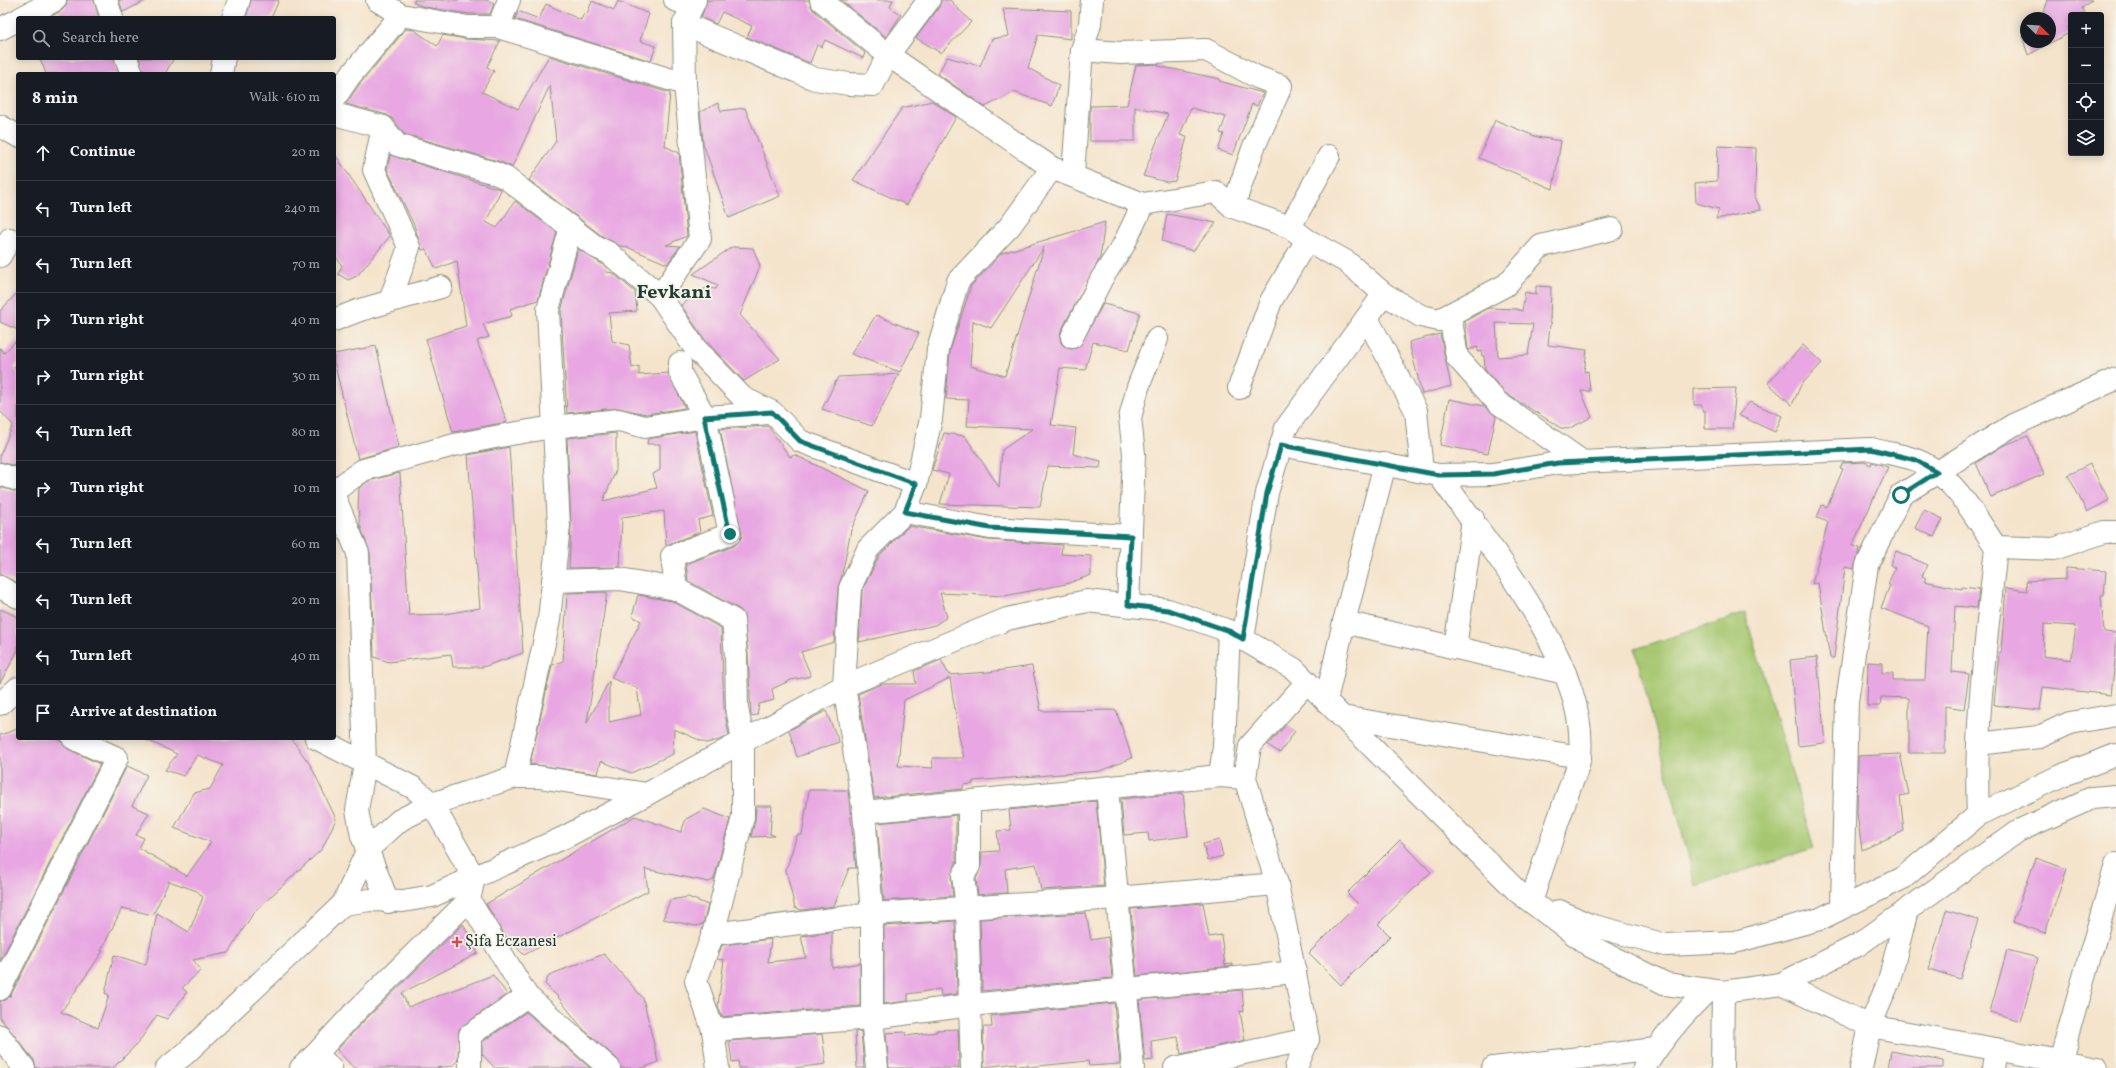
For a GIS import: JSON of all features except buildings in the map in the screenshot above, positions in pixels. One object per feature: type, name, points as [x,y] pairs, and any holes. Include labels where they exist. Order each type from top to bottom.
[{"type":"street","points":[[25,16],[55,0]]},
{"type":"street","points":[[106,0],[111,16]]},
{"type":"street","points":[[234,16],[239,0]]},
{"type":"street","points":[[377,0],[401,15],[468,27],[498,27],[685,84]]},
{"type":"street","points":[[498,27],[509,0]]},
{"type":"street","points":[[821,0],[888,55],[1052,168],[1072,174],[1143,204],[1216,192],[1233,207],[1298,233],[1347,262],[1384,294],[1421,316],[1439,320],[1506,285],[1541,246],[1612,229]]},
{"type":"street","points":[[660,296],[700,239],[685,84],[686,8],[815,79],[849,84],[873,85],[888,55],[929,0]]},
{"type":"street","points":[[1072,174],[1082,50],[1090,24],[1092,0]]},
{"type":"street","points":[[336,96],[401,15]]},
{"type":"street","points":[[0,30],[16,21]]},
{"type":"street","points":[[1082,50],[1120,53],[1206,50],[1257,77],[1281,86],[1253,149],[1233,207]]},
{"type":"street","points":[[127,60],[131,72]]},
{"type":"street","points":[[221,72],[224,60]]},
{"type":"street","points":[[336,115],[383,127],[397,145],[496,173],[506,178],[596,247],[609,253],[660,296],[695,348],[743,398],[772,412],[800,441],[916,484]]},
{"type":"street","points":[[0,126],[16,135]]},
{"type":"street","points":[[383,127],[374,170],[408,247],[390,302]]},
{"type":"street","points":[[1239,388],[1271,301],[1329,156]]},
{"type":"street","points":[[877,1068],[872,1018],[872,914],[864,812],[844,686],[850,588],[868,549],[905,512],[916,484],[931,419],[938,348],[958,281],[1010,226],[1052,168]]},
{"type":"street","points":[[1072,337],[1102,278],[1123,246],[1143,204]]},
{"type":"street","points":[[515,777],[549,620],[559,526],[548,310],[571,227]]},
{"type":"street","points":[[336,319],[441,287]]},
{"type":"street","points":[[1220,776],[1236,635],[1267,493],[1286,428],[1384,294]]},
{"type":"street","points":[[1450,315],[1457,357],[1497,402],[1583,462]]},
{"type":"street","points":[[1367,318],[1416,411],[1430,473],[1473,519],[1528,600],[1565,673],[1580,724],[1580,757],[1525,895]]},
{"type":"street","points":[[1128,605],[1134,454],[1130,418],[1138,387],[1158,339]]},
{"type":"street","points":[[676,590],[672,556],[730,534],[704,417],[680,373],[680,363]]},
{"type":"street","points":[[1842,907],[1847,702],[1867,565],[1901,495],[2013,425],[2116,379]]},
{"type":"street","points":[[336,490],[363,470],[398,462],[454,445],[553,427],[618,420],[645,427],[704,417],[772,412]]},
{"type":"street","points":[[1281,445],[1430,473],[1493,474],[1558,463],[1871,449],[1916,460],[1937,472],[1963,499],[1996,547],[1978,744],[1976,778],[1978,815]]},
{"type":"street","points":[[1326,701],[1344,622],[1385,464]]},
{"type":"street","points":[[0,474],[16,479]]},
{"type":"street","points":[[336,501],[358,553],[365,764],[357,810],[362,836],[388,902]]},
{"type":"street","points":[[905,512],[990,528],[1131,536]]},
{"type":"street","points":[[1455,648],[1473,519]]},
{"type":"street","points":[[1996,547],[2054,549],[2104,532],[2116,532]]},
{"type":"street","points":[[553,581],[620,579],[676,590],[733,620],[736,656],[737,708],[743,740],[743,817],[713,934],[696,981],[712,1030],[718,1068]]},
{"type":"street","points":[[0,587],[16,596]]},
{"type":"street","points":[[343,904],[370,900],[388,902],[432,896],[565,836],[647,794],[743,740],[844,686],[1007,619],[1087,601],[1168,610],[1236,635],[1294,669],[1525,895],[1590,946],[1666,984],[1715,991],[1780,984],[1858,945],[2018,831],[2092,798],[2116,796]]},
{"type":"street","points":[[1344,622],[1565,673]]},
{"type":"street","points":[[1296,1068],[1308,1039],[1277,884],[1245,778],[1250,746],[1307,682]]},
{"type":"street","points":[[16,690],[0,704],[16,712]]},
{"type":"street","points":[[1978,744],[2039,737],[2070,723],[2116,715]]},
{"type":"street","points":[[1342,717],[1580,757]]},
{"type":"street","points":[[0,989],[117,758],[77,740]]},
{"type":"street","points":[[316,1063],[353,1014],[469,900],[474,878],[432,804],[414,788],[320,740]]},
{"type":"street","points":[[1525,895],[1587,924],[1666,945],[1735,942],[1820,919],[1903,878],[1978,815],[2060,776],[2116,755]]},
{"type":"street","points":[[864,812],[1220,776],[1245,778]]},
{"type":"street","points":[[168,1068],[185,1054],[343,904],[368,849],[400,820],[432,804],[515,777],[539,777],[647,794]]},
{"type":"street","points":[[1107,788],[1133,1068]]},
{"type":"street","points":[[969,802],[969,866],[963,876],[967,908],[972,1068]]},
{"type":"street","points":[[1780,984],[1870,1026],[1995,1058],[2079,1066],[2116,864]]},
{"type":"street","points":[[713,934],[872,914],[1117,898],[1277,884]]},
{"type":"street","points":[[469,900],[526,996],[610,1068]]},
{"type":"street","points":[[1861,1068],[1870,1026],[1889,981],[1907,910]]},
{"type":"street","points":[[712,1030],[872,1018],[971,1005],[1295,972]]},
{"type":"street","points":[[1644,1068],[1656,1049],[1680,1018],[1715,991]]},
{"type":"street","points":[[1715,991],[1722,1068]]},
{"type":"street","points":[[470,1068],[470,1035],[526,996]]},
{"type":"street","points":[[0,1036],[24,1068]]},
{"type":"street","points":[[1175,1068],[1308,1039]]},
{"type":"street","points":[[1493,1068],[1656,1049]]},
{"type":"green space","points":[[1745,613],[1814,848],[1696,886],[1635,649]]},
{"type":"place","name":"Şifa Eczanesi","points":[[457,942]]},
{"type":"district","name":"Fevkani","points":[[674,293]]},
{"type":"route","points":[[730,534],[704,417],[772,412],[800,441],[916,484],[905,512],[990,528],[1131,536],[1128,605],[1168,610],[1229,631],[1243,639],[1267,493],[1281,445],[1439,475],[1493,474],[1558,463],[1871,449],[1916,460],[1937,472],[1901,495]]}]
